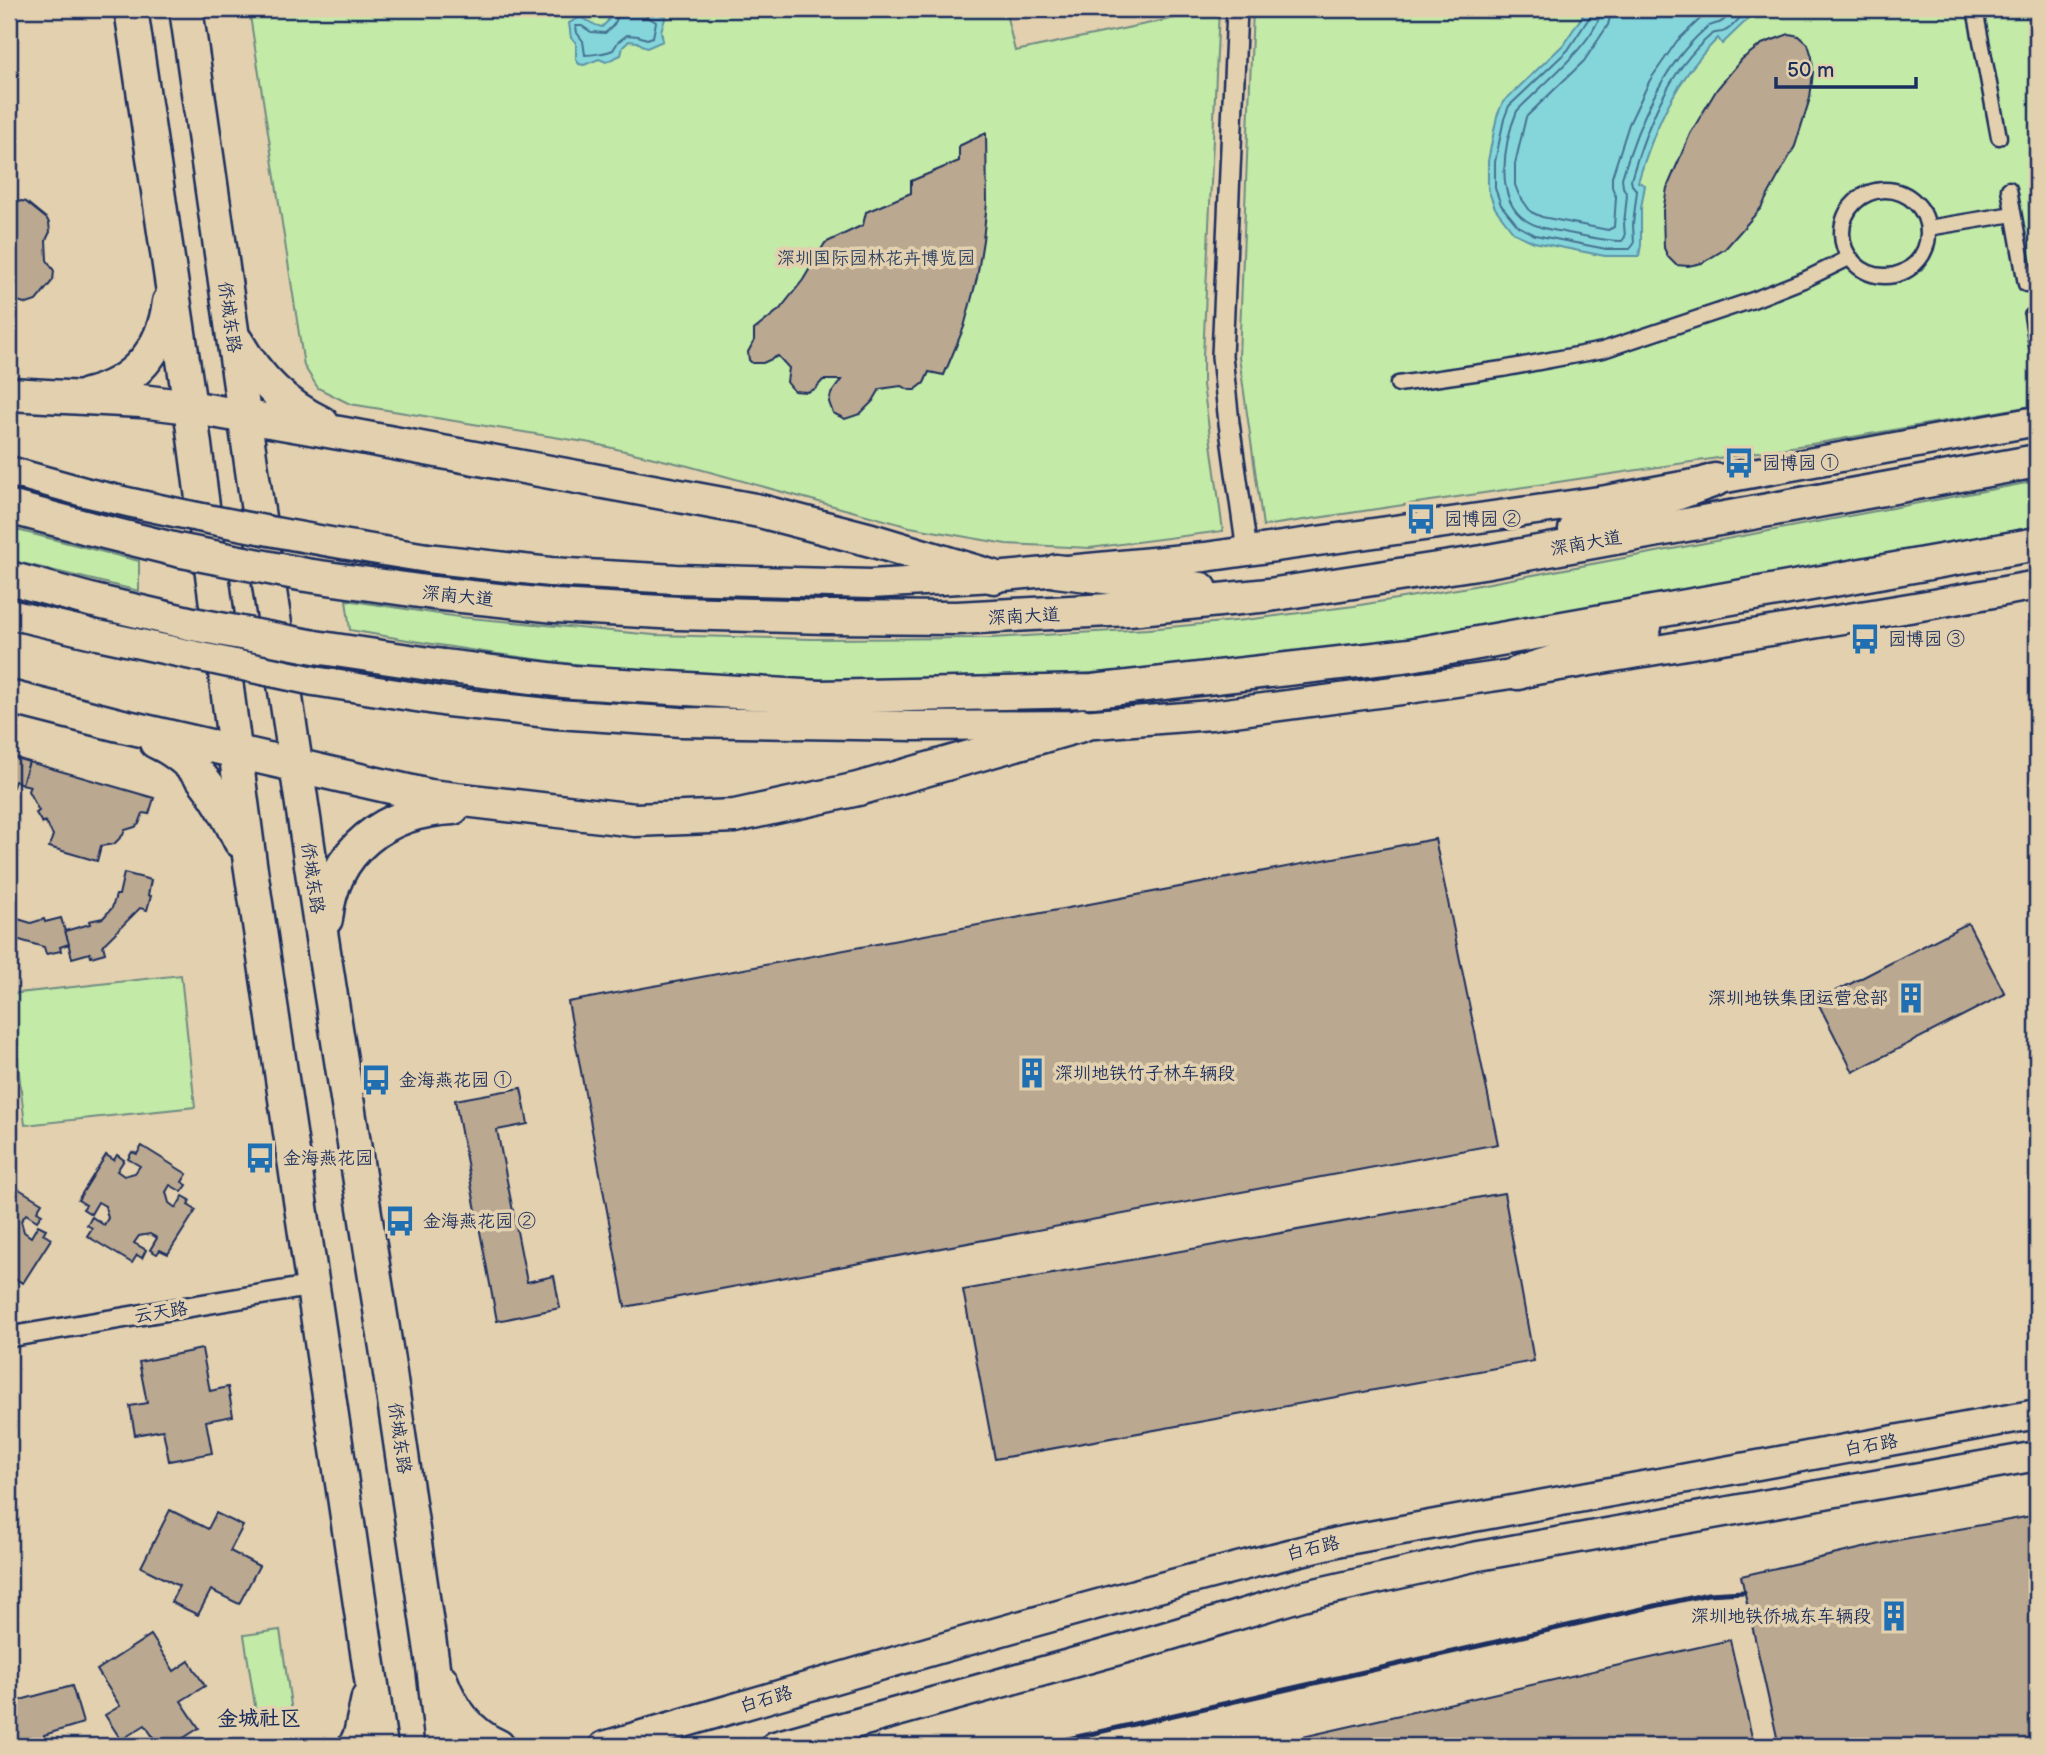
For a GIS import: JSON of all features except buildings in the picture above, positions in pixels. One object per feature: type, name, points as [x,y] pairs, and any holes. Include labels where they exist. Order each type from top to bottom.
[{"type":"main road","points":[[131,9],[190,407],[250,863],[381,1746]]},
{"type":"main road","name":"侨城东路","points":[[186,9],[244,416],[432,1658],[442,1746]]},
{"type":"main road","points":[[83,396],[104,391],[120,383],[145,361],[161,334],[171,283]]},
{"type":"main road","points":[[232,334],[249,363],[287,403],[345,433]]},
{"type":"main road","points":[[9,394],[83,396],[190,407],[345,433],[760,511],[871,540],[994,577]]},
{"type":"main road","points":[[9,471],[84,492],[181,514],[289,536],[427,558],[550,572],[676,579],[871,584],[994,577],[1205,557],[1606,500],[2037,421]]},
{"type":"main road","name":"深南大道","points":[[9,507],[177,550],[306,575],[432,593],[556,606],[678,613],[957,618],[1129,610],[1269,595],[1483,562],[2037,461]]},
{"type":"main road","points":[[1483,562],[1715,480]]},
{"type":"main road","points":[[9,578],[193,624],[315,647],[443,666],[573,682],[819,698],[1093,691],[1410,654],[2037,544]]},
{"type":"main road","points":[[1056,571],[1269,595]]},
{"type":"main road","points":[[9,614],[314,681],[448,702],[557,714],[681,722],[913,726],[1082,725],[1211,715],[1518,673],[1927,606],[2037,585]]},
{"type":"main road","points":[[1518,673],[1563,659],[1720,600]]},
{"type":"main road","points":[[9,697],[430,796],[635,820],[735,816],[858,789],[1082,725]]},
{"type":"main road","points":[[119,725],[164,745],[191,764],[209,786],[250,863]]},
{"type":"main road","points":[[323,945],[327,907],[333,885],[346,861],[363,840],[404,816],[432,809],[500,806]]},
{"type":"main road","name":"白石路","points":[[604,1746],[889,1663],[1342,1541],[2037,1414]]},
{"type":"main road","points":[[775,1746],[1328,1590],[1473,1557],[2037,1456]]},
{"type":"main road","points":[[432,1658],[445,1692],[458,1713],[471,1729],[498,1746]]},
{"type":"main road","points":[[355,1746],[367,1707],[369,1669]]},
{"type":"street","points":[[1237,9],[1222,356],[1247,551]]},
{"type":"street","points":[[1975,9],[1999,137]]},
{"type":"street","points":[[2008,189],[2026,284]]},
{"type":"street","points":[[1877,190],[1892,190],[1905,194],[1917,203],[1928,229],[1922,256],[1900,274],[1872,275],[1859,268],[1842,245],[1844,216],[1852,204],[1863,195],[1877,190]]},
{"type":"street","points":[[1928,229],[2013,214]]},
{"type":"street","points":[[1398,384],[1502,369],[1603,349],[1753,300],[1849,258]]},
{"type":"street","points":[[2032,317],[2037,345]]},
{"type":"street","name":"云天路","points":[[9,1336],[312,1286]]},
{"type":"green space","name":"深圳国际园林花卉博览园","points":[[249,9],[1005,9],[1015,51],[1219,9],[1203,385],[1223,531],[1090,548],[1006,544],[910,527],[688,466],[591,443],[350,404],[318,388],[304,366]]},
{"type":"green space","points":[[1253,9],[2037,9],[2037,405],[1818,443],[1263,526],[1239,357]]},
{"type":"green space","points":[[2037,481],[2037,531],[1520,623],[1259,658],[1128,670],[996,678],[868,680],[740,677],[616,669],[502,655],[350,630],[346,600],[459,617],[654,635],[813,639],[991,638],[1148,629],[1354,606],[1463,588]]},
{"type":"green space","points":[[9,528],[139,561],[139,591],[9,560]]},
{"type":"green space","points":[[181,975],[195,1107],[25,1125],[10,994]]},
{"type":"green space","points":[[280,1630],[293,1719],[258,1725],[244,1635]]},
{"type":"water","points":[[610,9],[642,9],[666,16],[661,31],[663,41],[647,48],[629,41],[623,47],[621,55],[606,62],[599,59],[584,65],[579,64],[576,59],[576,42],[571,38],[569,23],[580,17],[602,27],[611,14]]},
{"type":"water","points":[[1587,9],[1761,9],[1722,44],[1718,38],[1703,54],[1678,87],[1659,123],[1638,182],[1645,185],[1639,256],[1605,256],[1534,242],[1514,233],[1495,208],[1488,189],[1488,161],[1497,116],[1503,102],[1563,45]]},
{"type":"railway","points":[[1037,1746],[1708,1594],[1744,1592]]},
{"type":"place","name":"园博园 ①","points":[[1739,463]]},
{"type":"place","name":"园博园 ②","points":[[1421,519]]},
{"type":"place","name":"园博园 ③","points":[[1865,639]]},
{"type":"place","name":"深圳地铁集团运营总部","points":[[1911,998]]},
{"type":"place","name":"深圳地铁竹子林车辆段","points":[[1032,1073]]},
{"type":"place","name":"金海燕花园 ①","points":[[376,1080]]},
{"type":"place","name":"金海燕花园","points":[[260,1158]]},
{"type":"place","name":"金海燕花园 ②","points":[[400,1221]]},
{"type":"place","name":"深圳地铁侨城东车辆段","points":[[1894,1616]]},
{"type":"district","name":"金城社区","points":[[259,1718]]}]
